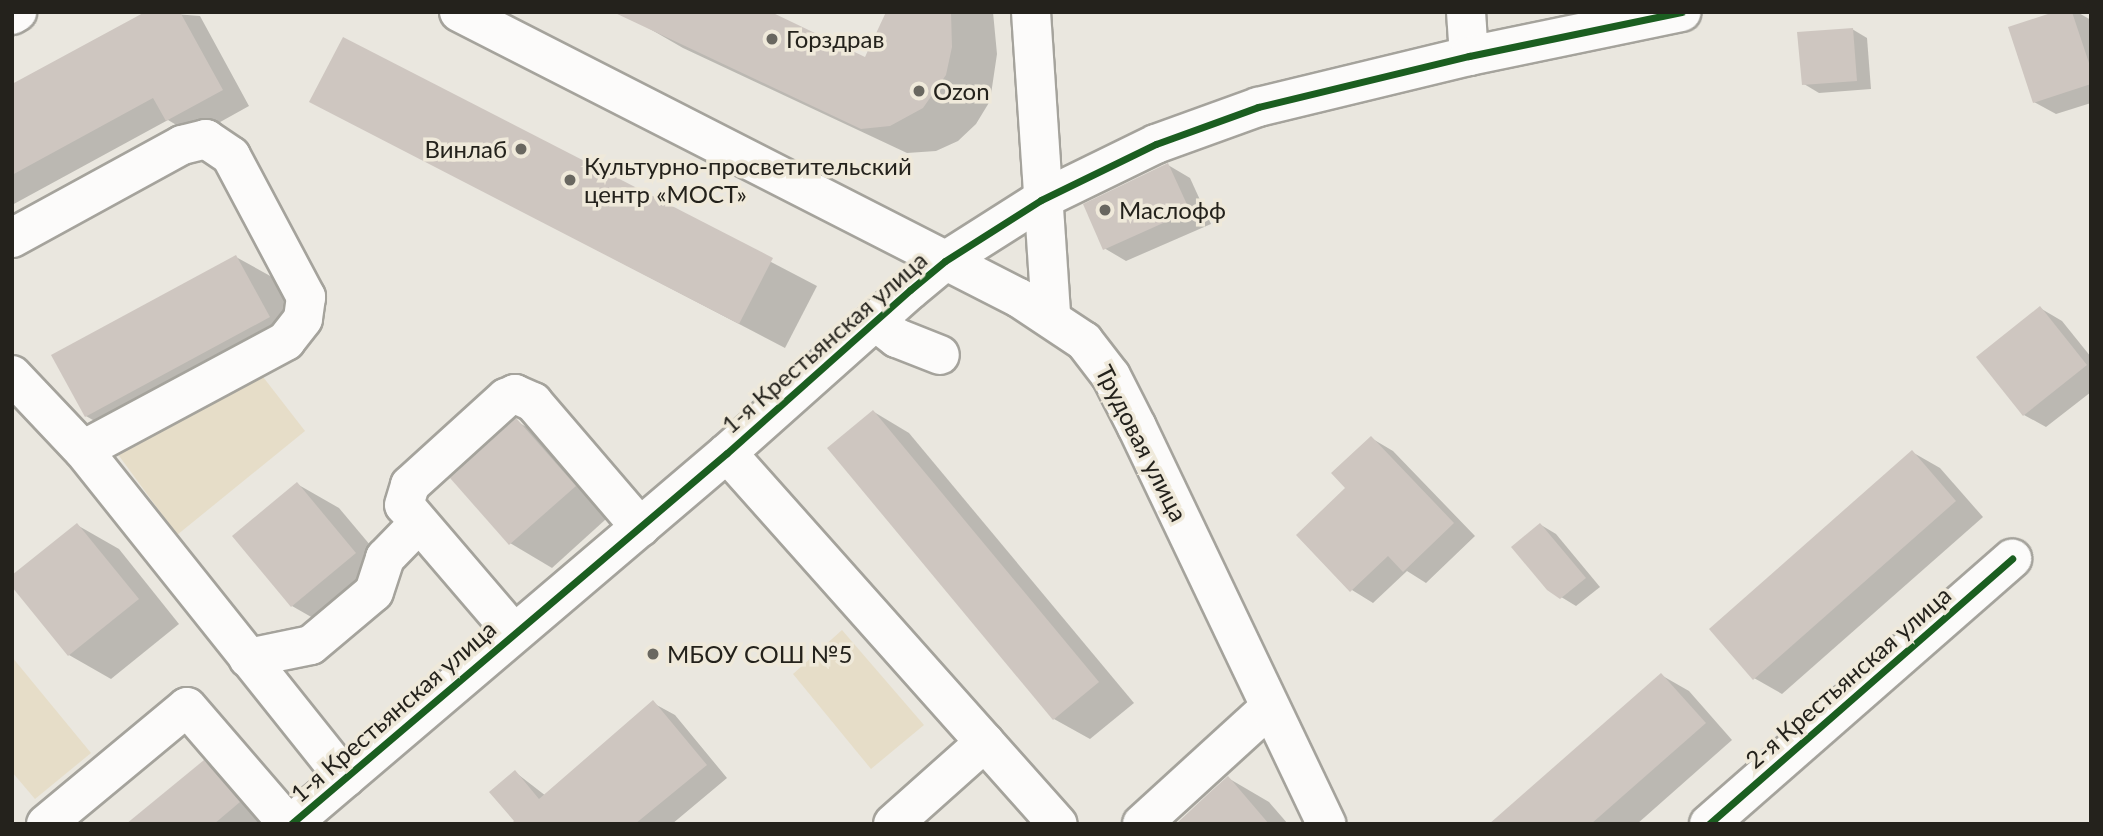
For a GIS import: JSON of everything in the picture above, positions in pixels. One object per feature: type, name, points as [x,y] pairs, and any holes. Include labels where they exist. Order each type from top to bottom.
[{"type":"street","points":[[12,15],[17,12]]},
{"type":"street","name":"Трудовая улица","points":[[459,12],[945,261],[1051,317],[1084,341],[1111,376],[1326,824]]},
{"type":"street","points":[[1031,12],[1041,200],[1051,317]]},
{"type":"street","points":[[1466,12],[1469,56]]},
{"type":"street","name":"1-я Крестьянская улица","points":[[290,824],[727,453],[945,261],[1041,200],[1156,144],[1258,107],[1469,56],[1681,12]]},
{"type":"street","points":[[12,237],[181,145],[206,139],[231,156],[306,297],[303,319],[286,341],[83,450]]},
{"type":"street","points":[[875,321],[897,338],[940,355]]},
{"type":"street","points":[[12,375],[83,450],[345,778]]},
{"type":"street","points":[[513,632],[417,525],[404,505],[410,485],[515,394],[533,402],[640,527]]},
{"type":"street","points":[[727,453],[1057,824]]},
{"type":"street","points":[[248,657],[312,645],[374,592],[384,558],[417,525]]},
{"type":"street","name":"2-я Крестьянская улица","points":[[1709,824],[2012,559]]},
{"type":"street","points":[[46,824],[187,707],[271,810],[290,824]]},
{"type":"street","points":[[1142,824],[1269,708]]},
{"type":"street","points":[[893,824],[985,742]]},
{"type":"shaded area","points":[[260,373],[305,431],[177,535],[117,453]]},
{"type":"shaded area","points":[[842,630],[924,725],[871,769],[793,674]]},
{"type":"shaded area","points":[[12,657],[91,753],[35,799],[12,772]]},
{"type":"building","points":[[145,12],[180,12],[223,90],[166,121],[153,98],[12,175],[12,84]]},
{"type":"building","points":[[613,12],[771,12],[865,57],[886,12],[951,12],[952,47],[946,75],[923,108],[890,126],[861,129]]},
{"type":"building","points":[[2054,12],[2072,12],[2091,69],[2091,84],[2033,103],[2008,27]]},
{"type":"building","points":[[1853,28],[1857,81],[1802,85],[1797,32]]},
{"type":"building","points":[[343,37],[773,258],[739,324],[309,102]]},
{"type":"building","points":[[1168,163],[1190,211],[1103,250],[1083,204]]},
{"type":"building","points":[[236,255],[270,317],[85,417],[51,355]]},
{"type":"building","points":[[2040,306],[2087,365],[2023,416],[1976,357]]},
{"type":"building","points":[[873,410],[1099,682],[1053,720],[827,448]]},
{"type":"building","points":[[516,418],[576,486],[509,545],[450,478]]},
{"type":"building","points":[[1371,436],[1454,523],[1403,572],[1388,556],[1350,592],[1296,535],[1345,488],[1331,473]]},
{"type":"building","points":[[1912,450],[1956,501],[1753,680],[1709,629]]},
{"type":"building","points":[[297,482],[356,553],[291,607],[232,536]]},
{"type":"building","points":[[77,523],[139,599],[68,656],[12,587],[12,575]]},
{"type":"building","points":[[1540,523],[1586,578],[1560,599],[1547,590],[1511,547]]},
{"type":"building","points":[[1661,673],[1706,723],[1591,824],[1489,824]]},
{"type":"building","points":[[653,700],[707,765],[635,824],[511,824],[514,821],[489,792],[515,770],[539,799]]},
{"type":"building","points":[[204,760],[240,802],[214,824],[126,824]]},
{"type":"building","points":[[1228,776],[1269,824],[1176,824],[1208,794]]},
{"type":"cycle path","points":[[291,824],[727,453],[910,290],[945,261],[1041,200],[1156,144],[1258,107],[1469,56],[1681,12]]},
{"type":"cycle path","points":[[1709,824],[2012,559]]},
{"type":"place","name":"Горздрав","points":[[772,39]]},
{"type":"place","name":"Ozon","points":[[919,91]]},
{"type":"place","name":"Винлаб","points":[[521,149]]},
{"type":"place","name":"Культурно-просветительский центр «МОСТ»","points":[[570,180]]},
{"type":"place","name":"Маслофф","points":[[1105,210]]},
{"type":"place","name":"МБОУ СОШ №5","points":[[653,654]]}]
